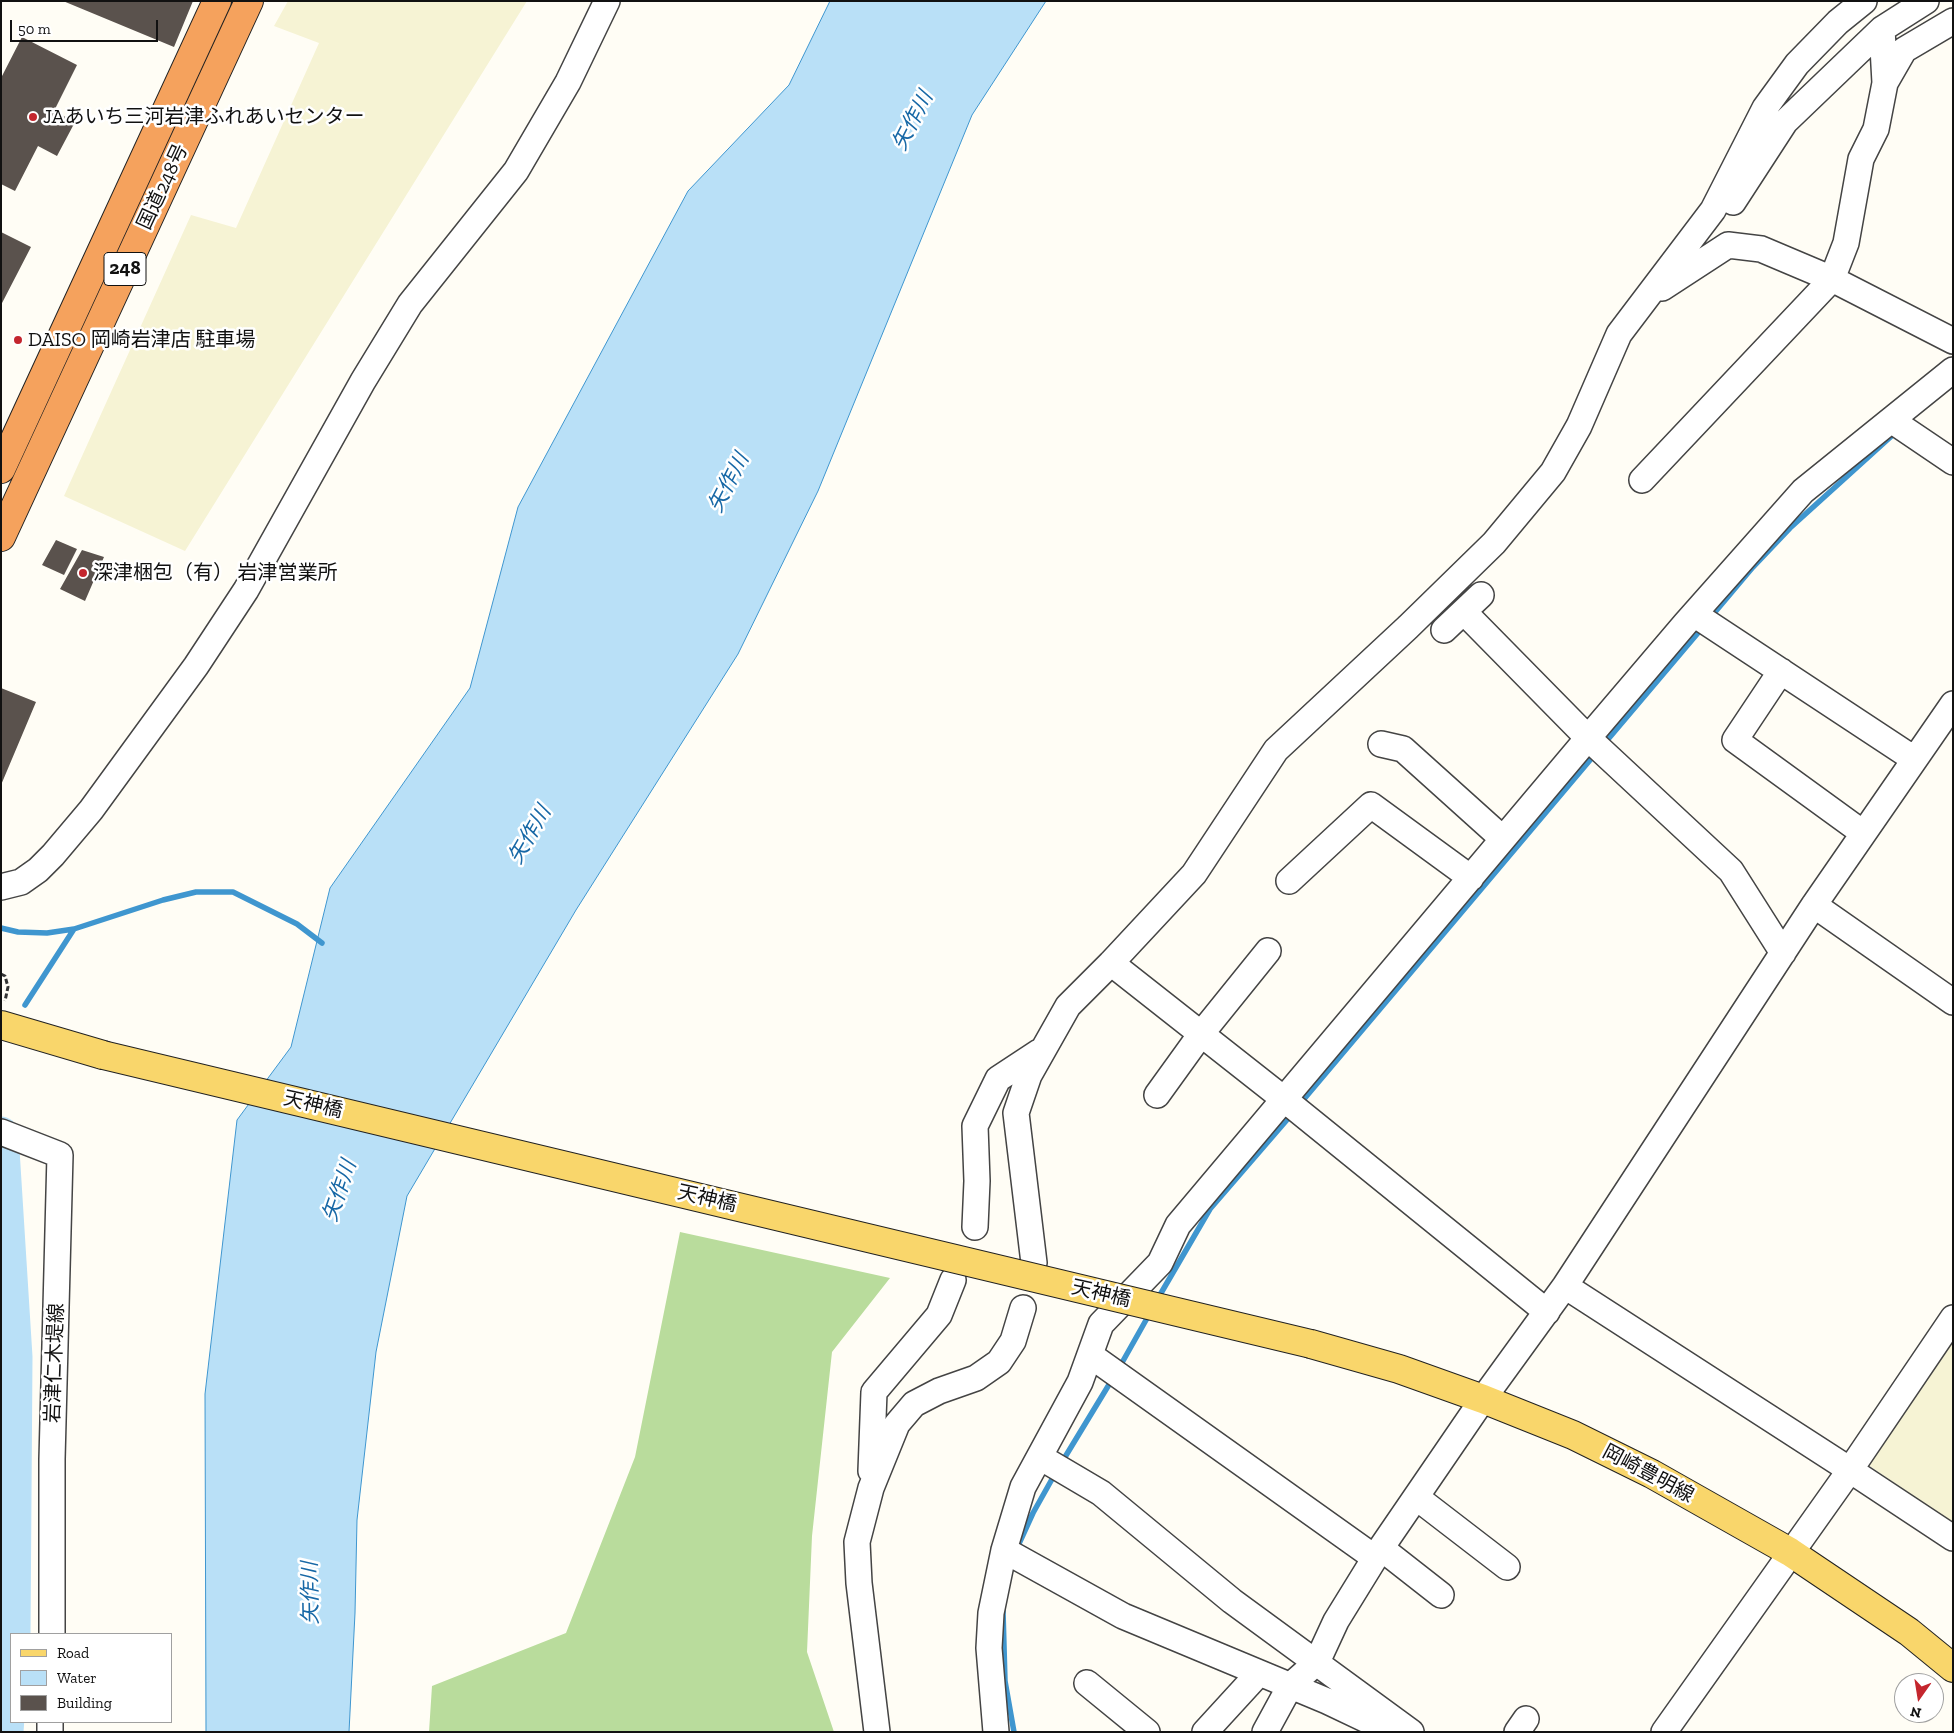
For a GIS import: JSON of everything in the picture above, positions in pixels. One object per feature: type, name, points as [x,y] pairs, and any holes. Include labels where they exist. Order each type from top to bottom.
[{"type":"highway","name":"国道248号","points":[[1,469],[217,1]]},
{"type":"highway","name":"国道248号","points":[[1,537],[249,1]]},
{"type":"main road","name":"天神橋","points":[[3,1013],[103,1055],[1311,1344]]},
{"type":"main road","name":"岡崎豊明線","points":[[1311,1344],[1399,1369],[1483,1399],[1572,1435],[1652,1474],[1790,1552],[1909,1632],[1953,1668]]},
{"type":"street","points":[[1,887],[21,882],[53,856],[91,810],[196,666],[246,590],[354,397],[410,304],[516,171],[568,82],[607,1]]},
{"type":"street","points":[[1034,1262],[1016,1113],[1029,1075],[1068,1006],[1194,874],[1276,750],[1408,628],[1494,543],[1554,472],[1578,426],[1619,334],[1713,210],[1765,108],[1792,71],[1838,22],[1864,1]]},
{"type":"street","points":[[1703,223],[1731,205],[1785,122],[1882,29],[1926,1]]},
{"type":"street","points":[[1885,83],[1904,50],[1953,21]]},
{"type":"street","points":[[1642,480],[1832,279],[1846,243],[1861,159],[1876,129],[1885,83],[1882,29]]},
{"type":"street","points":[[1645,300],[1728,245],[1761,248],[1832,279],[1953,341]]},
{"type":"street","points":[[996,1732],[990,1648],[991,1613],[1004,1550],[1024,1487],[1080,1382],[1101,1324],[1160,1263],[1178,1225],[1588,738],[1803,491],[1953,370]]},
{"type":"street","points":[[1891,420],[1953,462]]},
{"type":"street","points":[[1444,630],[1481,595]]},
{"type":"street","points":[[1464,612],[1588,738],[1731,871],[1782,953]]},
{"type":"street","points":[[1694,614],[1914,759]]},
{"type":"street","points":[[1781,671],[1735,740],[1863,833]]},
{"type":"street","points":[[1265,1732],[1290,1686],[1317,1662],[1336,1621],[1378,1553],[1483,1399],[1565,1286],[1814,905],[1953,704]]},
{"type":"street","points":[[1381,744],[1403,749],[1503,839]]},
{"type":"street","points":[[1289,882],[1372,805],[1471,878]]},
{"type":"street","points":[[1814,905],[1950,995]]},
{"type":"street","points":[[1157,1095],[1201,1034],[1268,951]]},
{"type":"street","points":[[1111,963],[1285,1100],[1547,1312]]},
{"type":"street","points":[[975,1227],[977,1182],[975,1126],[998,1079],[1044,1049]]},
{"type":"street","name":"岩津仁木堤線","points":[[1,1132],[60,1155],[52,1459],[52,1633]]},
{"type":"street","points":[[871,1488],[874,1392],[939,1315],[953,1280]]},
{"type":"street","points":[[1565,1286],[1953,1538]]},
{"type":"street","points":[[877,1732],[859,1583],[857,1542],[871,1488],[897,1424],[914,1404],[939,1391],[976,1378],[999,1362],[1013,1341],[1023,1308]]},
{"type":"street","points":[[1664,1732],[1850,1470],[1953,1318]]},
{"type":"street","points":[[1090,1355],[1378,1553],[1441,1594]]},
{"type":"street","points":[[1040,1457],[1102,1493],[1232,1602],[1411,1732]]},
{"type":"street","points":[[1416,1497],[1507,1568]]},
{"type":"street","points":[[1004,1550],[1123,1616],[1290,1686],[1392,1732]]},
{"type":"street","points":[[1205,1732],[1259,1673]]},
{"type":"street","points":[[1087,1683],[1147,1732]]},
{"type":"path","points":[[1,974],[6,976],[8,986],[3,1013]]},
{"type":"shaded area","points":[[288,1],[527,1],[185,551],[64,496],[191,215],[236,228],[319,43],[274,26]]},
{"type":"shaded area","points":[[1953,1335],[1953,1523],[1864,1462]]},
{"type":"green space","points":[[680,1232],[890,1278],[832,1352],[812,1536],[807,1652],[834,1732],[429,1732],[432,1686],[566,1633],[635,1457]]},
{"type":"water","name":"矢作川","points":[[830,1],[1046,1],[972,115],[818,491],[738,654],[576,910],[407,1196],[376,1352],[357,1520],[355,1613],[349,1732],[206,1732],[205,1394],[237,1120],[291,1047],[330,888],[470,688],[518,507],[688,191],[789,85]]},
{"type":"building","points":[[63,1],[193,1],[174,47]]},
{"type":"building","name":"JAあいち三河岩津ふれあいセンター","points":[[22,37],[77,65],[54,111],[75,122],[57,156],[38,146],[15,191],[1,184],[1,78]]},
{"type":"building","points":[[1,232],[31,247],[1,305]]},
{"type":"building","points":[[56,540],[77,549],[64,575],[42,565]]},
{"type":"building","name":"深津梱包（有） 岩津営業所","points":[[82,550],[104,557],[85,601],[60,589]]},
{"type":"building","points":[[1,688],[36,702],[1,785]]},
{"type":"waterway","points":[[1710,618],[1753,567],[1790,528],[1896,432]]},
{"type":"waterway","points":[[1604,744],[1703,627]]},
{"type":"waterway","points":[[1299,1105],[1596,753]]},
{"type":"waterway","points":[[25,1005],[74,929],[163,900],[196,892],[233,892],[297,924],[322,943]]},
{"type":"waterway","points":[[1,928],[18,932],[47,933],[74,929]]},
{"type":"waterway","points":[[1157,1300],[1210,1209],[1292,1114]]},
{"type":"waterway","points":[[1,1134],[15,1357],[13,1633]]},
{"type":"waterway","points":[[1119,1368],[1150,1313]]},
{"type":"waterway","points":[[1062,1462],[1113,1378]]},
{"type":"waterway","points":[[1017,1548],[1033,1513],[1056,1472]]},
{"type":"waterway","points":[[1003,1610],[1005,1681],[1014,1732]]},
{"type":"waterway","points":[[6,1732],[10,1672]]},
{"type":"place","name":"JAあいち三河岩津ふれあいセンター","points":[[33,117]]},
{"type":"place","name":"DAISO 岡崎岩津店 駐車場","points":[[18,340]]},
{"type":"place","name":"深津梱包（有） 岩津営業所","points":[[83,573]]}]
